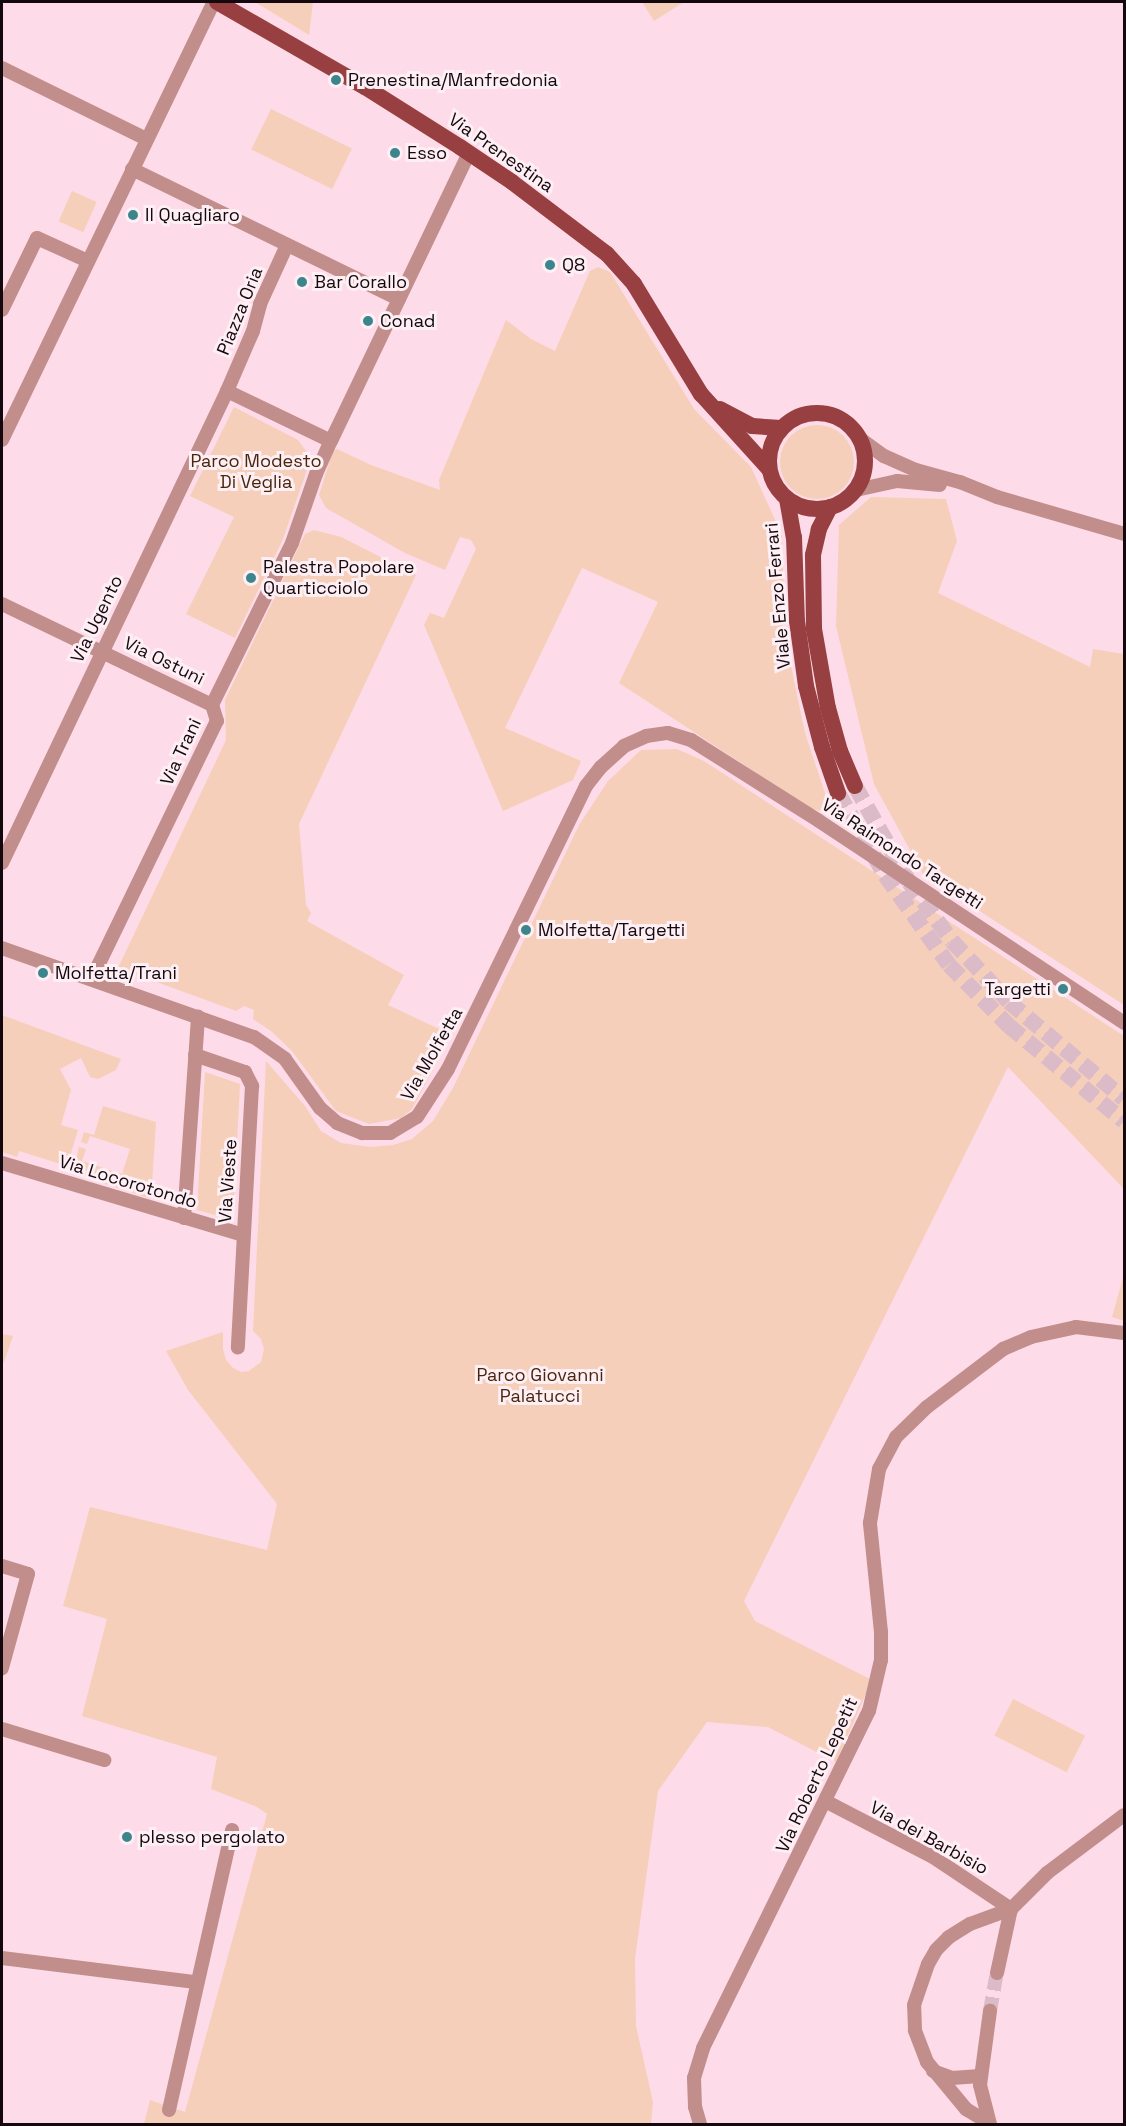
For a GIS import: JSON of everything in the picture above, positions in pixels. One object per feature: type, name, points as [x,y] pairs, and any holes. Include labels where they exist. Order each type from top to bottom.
[{"type":"main road","name":"Via Prenestina","points":[[215,2],[365,87],[468,153],[561,218],[612,259],[647,304],[705,399],[769,469]]},
{"type":"main road","name":"Via Prenestina","points":[[705,399],[752,426],[781,428]]},
{"type":"main road","points":[[828,415],[845,422],[859,438],[864,452],[865,468],[856,490],[847,499],[830,507],[805,508],[788,499],[776,485],[769,469],[772,444],[781,428],[804,416],[828,415]]},
{"type":"main road","name":"Viale Enzo Ferrari","points":[[788,499],[794,537],[797,621],[806,686],[822,747],[838,793]]},
{"type":"main road","name":"Viale Enzo Ferrari","points":[[830,507],[819,529],[813,555],[814,629],[828,708],[840,751],[855,786]]},
{"type":"street","points":[[2,440],[215,2]]},
{"type":"street","points":[[2,68],[146,140]]},
{"type":"street","name":"Via Trani","points":[[92,978],[216,721],[212,705],[292,543],[316,474],[468,153]]},
{"type":"street","points":[[132,169],[399,299]]},
{"type":"street","points":[[2,310],[6,288],[37,238],[88,261]]},
{"type":"street","name":"Piazza Oria","points":[[227,391],[253,331],[260,304],[287,245]]},
{"type":"street","points":[[227,391],[332,441]]},
{"type":"street","name":"Via Ugento","points":[[2,863],[227,391]]},
{"type":"street","points":[[859,438],[896,462],[960,482],[981,492]]},
{"type":"street","points":[[856,490],[879,483],[907,481],[981,492],[1125,534]]},
{"type":"street","name":"Via Ostuni","points":[[2,604],[212,705]]},
{"type":"street","name":"Via Molfetta","points":[[2,948],[248,1035],[285,1059],[320,1108],[342,1126],[375,1135],[402,1128],[425,1107],[461,1045],[576,803],[591,779],[614,754],[635,740],[663,733],[686,737]]},
{"type":"street","name":"Via Raimondo Targetti","points":[[686,737],[1098,1003],[1125,1023]]},
{"type":"street","name":"Via Raimondo Targetti","points":[[1098,1003],[1125,1013]]},
{"type":"street","points":[[184,1218],[198,1016]]},
{"type":"street","name":"Via Vieste","points":[[195,1055],[239,1069],[251,1080],[238,1348]]},
{"type":"street","name":"Via Locorotondo","points":[[2,1163],[243,1235]]},
{"type":"street","name":"Via Roberto Lepetit","points":[[700,2124],[693,2093],[697,2064],[869,1711],[881,1660],[879,1599],[870,1523],[873,1489],[879,1469],[896,1437],[927,1407],[1003,1349],[1031,1337],[1076,1327],[1125,1333]]},
{"type":"street","points":[[2,1566],[28,1574],[6,1633],[2,1668]]},
{"type":"street","points":[[2,1729],[104,1760]]},
{"type":"street","name":"Via dei Barbisio","points":[[826,1802],[933,1857],[1011,1909]]},
{"type":"street","points":[[989,2124],[966,2109],[927,2062],[915,2030],[914,2006],[928,1964],[936,1950],[950,1937],[970,1924],[1011,1909],[1047,1873],[1125,1815]]},
{"type":"street","points":[[169,2110],[231,1830]]},
{"type":"street","points":[[997,1973],[1011,1909]]},
{"type":"street","points":[[2,1958],[196,1982]]},
{"type":"street","points":[[989,2124],[980,2076],[990,2010]]},
{"type":"street","points":[[933,2071],[952,2078],[980,2076]]},
{"type":"green space","points":[[255,2],[313,2],[309,35]]},
{"type":"green space","points":[[642,2],[684,2],[654,21]]},
{"type":"green space","points":[[271,109],[352,148],[332,189],[251,149]]},
{"type":"green space","points":[[72,191],[97,202],[83,232],[59,221]]},
{"type":"green space","points":[[598,267],[610,272],[694,409],[751,467],[782,535],[785,637],[805,733],[826,796],[854,830],[830,814],[810,808],[619,683],[658,602],[582,568],[505,728],[581,761],[573,780],[503,811],[424,625],[430,613],[444,618],[476,549],[471,540],[460,537],[445,570],[405,553],[326,508],[319,495],[333,451],[337,449],[371,465],[440,490],[439,480],[506,320],[531,339],[555,351],[590,271]]},
{"type":"green space","name":"Parco Modesto Di Veglia","points":[[234,407],[298,440],[306,451],[308,467],[283,539],[235,638],[186,614],[234,517],[190,496]]},
{"type":"green space","points":[[810,425],[824,425],[838,431],[848,441],[854,455],[854,469],[848,483],[838,493],[824,499],[810,499],[796,493],[786,483],[780,469],[780,455],[786,441],[796,431]]},
{"type":"green space","points":[[871,497],[946,499],[957,541],[938,593],[1090,667],[1093,649],[1124,654],[1124,1005],[923,874],[874,784],[836,626],[839,525]]},
{"type":"green space","points":[[314,530],[341,537],[416,575],[299,824],[306,905],[311,913],[307,921],[404,975],[388,1005],[452,1035],[412,1109],[401,1118],[369,1124],[336,1111],[292,1051],[271,1031],[253,1019],[254,1010],[244,1006],[236,1011],[118,968],[226,740],[225,700],[305,534]]},
{"type":"green space","name":"Parco Giovanni Palatucci","points":[[677,749],[704,761],[1124,1036],[1124,1189],[1008,1067],[744,1601],[755,1621],[872,1680],[836,1762],[768,1727],[707,1722],[658,1791],[635,1959],[636,2026],[653,2102],[651,2124],[144,2124],[150,2100],[185,2112],[267,1814],[257,1807],[211,1789],[217,1757],[82,1716],[107,1619],[63,1606],[90,1507],[267,1550],[277,1504],[188,1390],[166,1351],[223,1332],[223,1349],[226,1360],[233,1368],[241,1372],[249,1371],[261,1362],[264,1349],[261,1339],[253,1331],[266,1061],[305,1106],[321,1131],[341,1143],[370,1147],[393,1145],[412,1139],[433,1121],[453,1088],[579,825],[608,781],[641,750]]},
{"type":"green space","points":[[2,1015],[121,1059],[116,1070],[98,1079],[90,1077],[81,1058],[60,1069],[71,1090],[61,1125],[78,1130],[67,1166],[19,1151],[17,1157],[2,1152]]},
{"type":"green space","points":[[205,1072],[240,1084],[233,1220],[197,1210]]},
{"type":"green space","points":[[103,1106],[156,1122],[151,1199],[73,1173],[79,1147],[86,1149],[82,1161],[122,1174],[130,1149],[90,1136],[87,1144],[81,1142],[84,1132],[94,1135]]},
{"type":"green space","points":[[1124,1274],[1124,1321],[1112,1317]]},
{"type":"green space","points":[[2,1334],[13,1336],[2,1363]]},
{"type":"green space","points":[[1013,1699],[1085,1736],[1067,1772],[994,1736]]},
{"type":"tunnel","points":[[855,786],[909,882],[952,941],[1009,1002],[1124,1099]]},
{"type":"tunnel","points":[[838,793],[885,875],[949,965],[1009,1026],[1124,1121]]},
{"type":"tunnel","points":[[990,2011],[997,1973]]},
{"type":"place","name":"Prenestina/Manfredonia","points":[[336,80]]},
{"type":"place","name":"Esso","points":[[395,153]]},
{"type":"place","name":"Il Quagliaro","points":[[133,215]]},
{"type":"place","name":"Q8","points":[[550,265]]},
{"type":"place","name":"Bar Corallo","points":[[302,282]]},
{"type":"place","name":"Conad","points":[[368,321]]},
{"type":"place","name":"Palestra Popolare Quarticciolo","points":[[251,578]]},
{"type":"place","name":"Molfetta/Targetti","points":[[526,930]]},
{"type":"place","name":"Molfetta/Trani","points":[[43,973]]},
{"type":"place","name":"Targetti","points":[[1063,989]]},
{"type":"place","name":"plesso pergolato","points":[[127,1837]]}]
